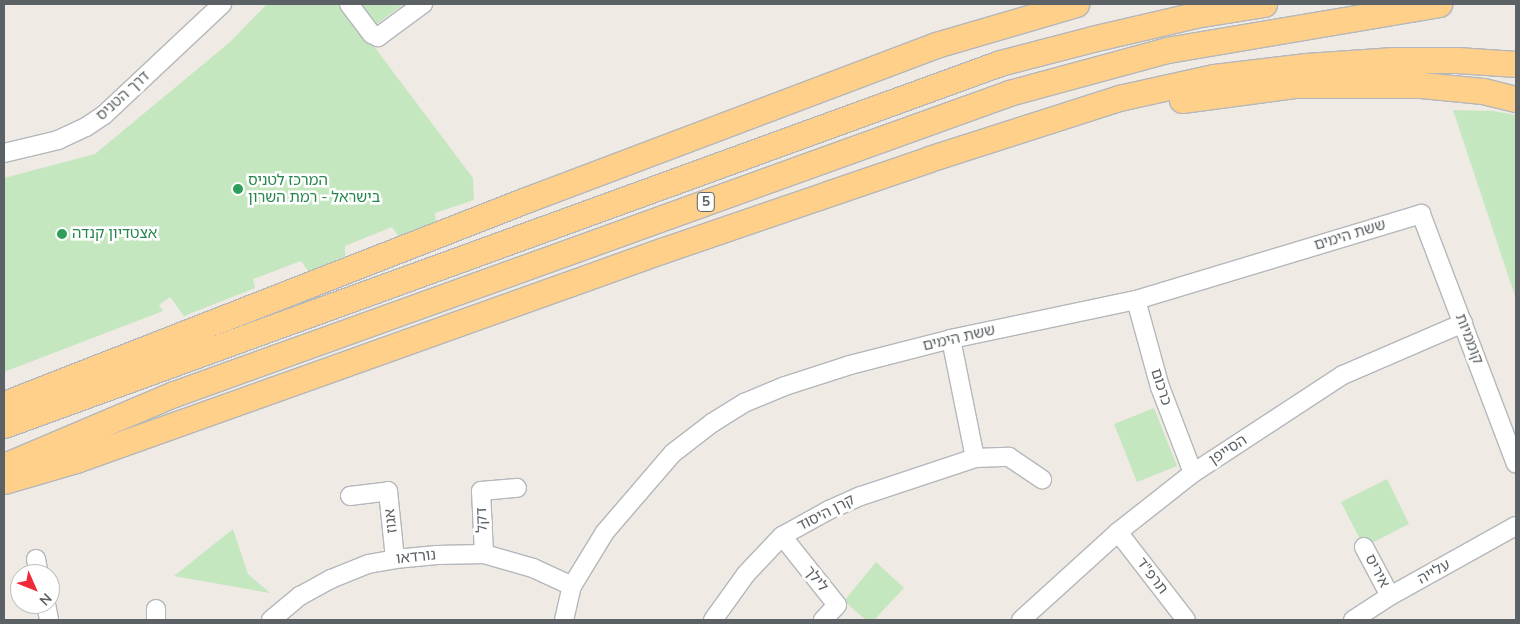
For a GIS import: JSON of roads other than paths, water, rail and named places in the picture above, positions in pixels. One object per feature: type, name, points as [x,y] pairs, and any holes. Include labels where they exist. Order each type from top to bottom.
[{"type":"highway","points":[[4,404],[526,200],[936,45],[1076,4]]},
{"type":"highway","name":"5","points":[[4,425],[1000,63],[1092,38],[1195,15],[1264,4]]},
{"type":"highway","name":"5","points":[[4,466],[174,394],[1010,93],[1168,50],[1439,4]]},
{"type":"highway","points":[[4,481],[76,460],[661,252],[996,137],[1119,98],[1214,77],[1306,66],[1394,60],[1457,60],[1516,64]]},
{"type":"highway","points":[[1421,85],[1477,79],[1516,84]]},
{"type":"highway","points":[[996,137],[1196,97],[1294,85],[1421,85],[1483,91],[1516,100]]},
{"type":"street","name":"דרך הטניס","points":[[4,153],[58,140],[86,127],[104,115],[222,4]]},
{"type":"street","points":[[349,4],[372,34],[378,37],[423,4]]},
{"type":"street","name":"ששת הימים","points":[[564,620],[572,586],[605,532],[667,460],[712,423],[744,403],[785,386],[850,365],[951,339],[1136,300],[1421,214]]},
{"type":"street","name":"קוממיות","points":[[1421,214],[1516,464]]},
{"type":"street","name":"כרכום","points":[[1136,300],[1160,387],[1193,473]]},
{"type":"street","name":"הסייפן","points":[[1021,620],[1118,532],[1193,473],[1343,376],[1463,323]]},
{"type":"street","points":[[951,339],[975,458]]},
{"type":"street","name":"קרן היסוד","points":[[713,620],[746,574],[782,536],[829,510],[861,496],[975,458],[1009,457],[1042,479]]},
{"type":"street","name":"דקל","points":[[484,554],[481,491],[517,488]]},
{"type":"street","name":"אגוז","points":[[350,496],[388,491],[395,559]]},
{"type":"street","name":"עלייה","points":[[1353,620],[1390,596],[1516,526]]},
{"type":"street","name":"תרפ\"ד","points":[[1118,532],[1186,620]]},
{"type":"street","name":"לילך","points":[[782,536],[837,605],[823,620]]},
{"type":"street","name":"איריס","points":[[1364,547],[1390,596]]},
{"type":"street","name":"נורדאו","points":[[271,619],[300,596],[331,579],[368,564],[395,559],[437,555],[484,554],[533,568],[572,586]]},
{"type":"place","name":"המרכז לטניס בישראל - רמת השרון","points":[[238,189]]},
{"type":"place","name":"אצטדיון קנדה","points":[[62,234]]}]
